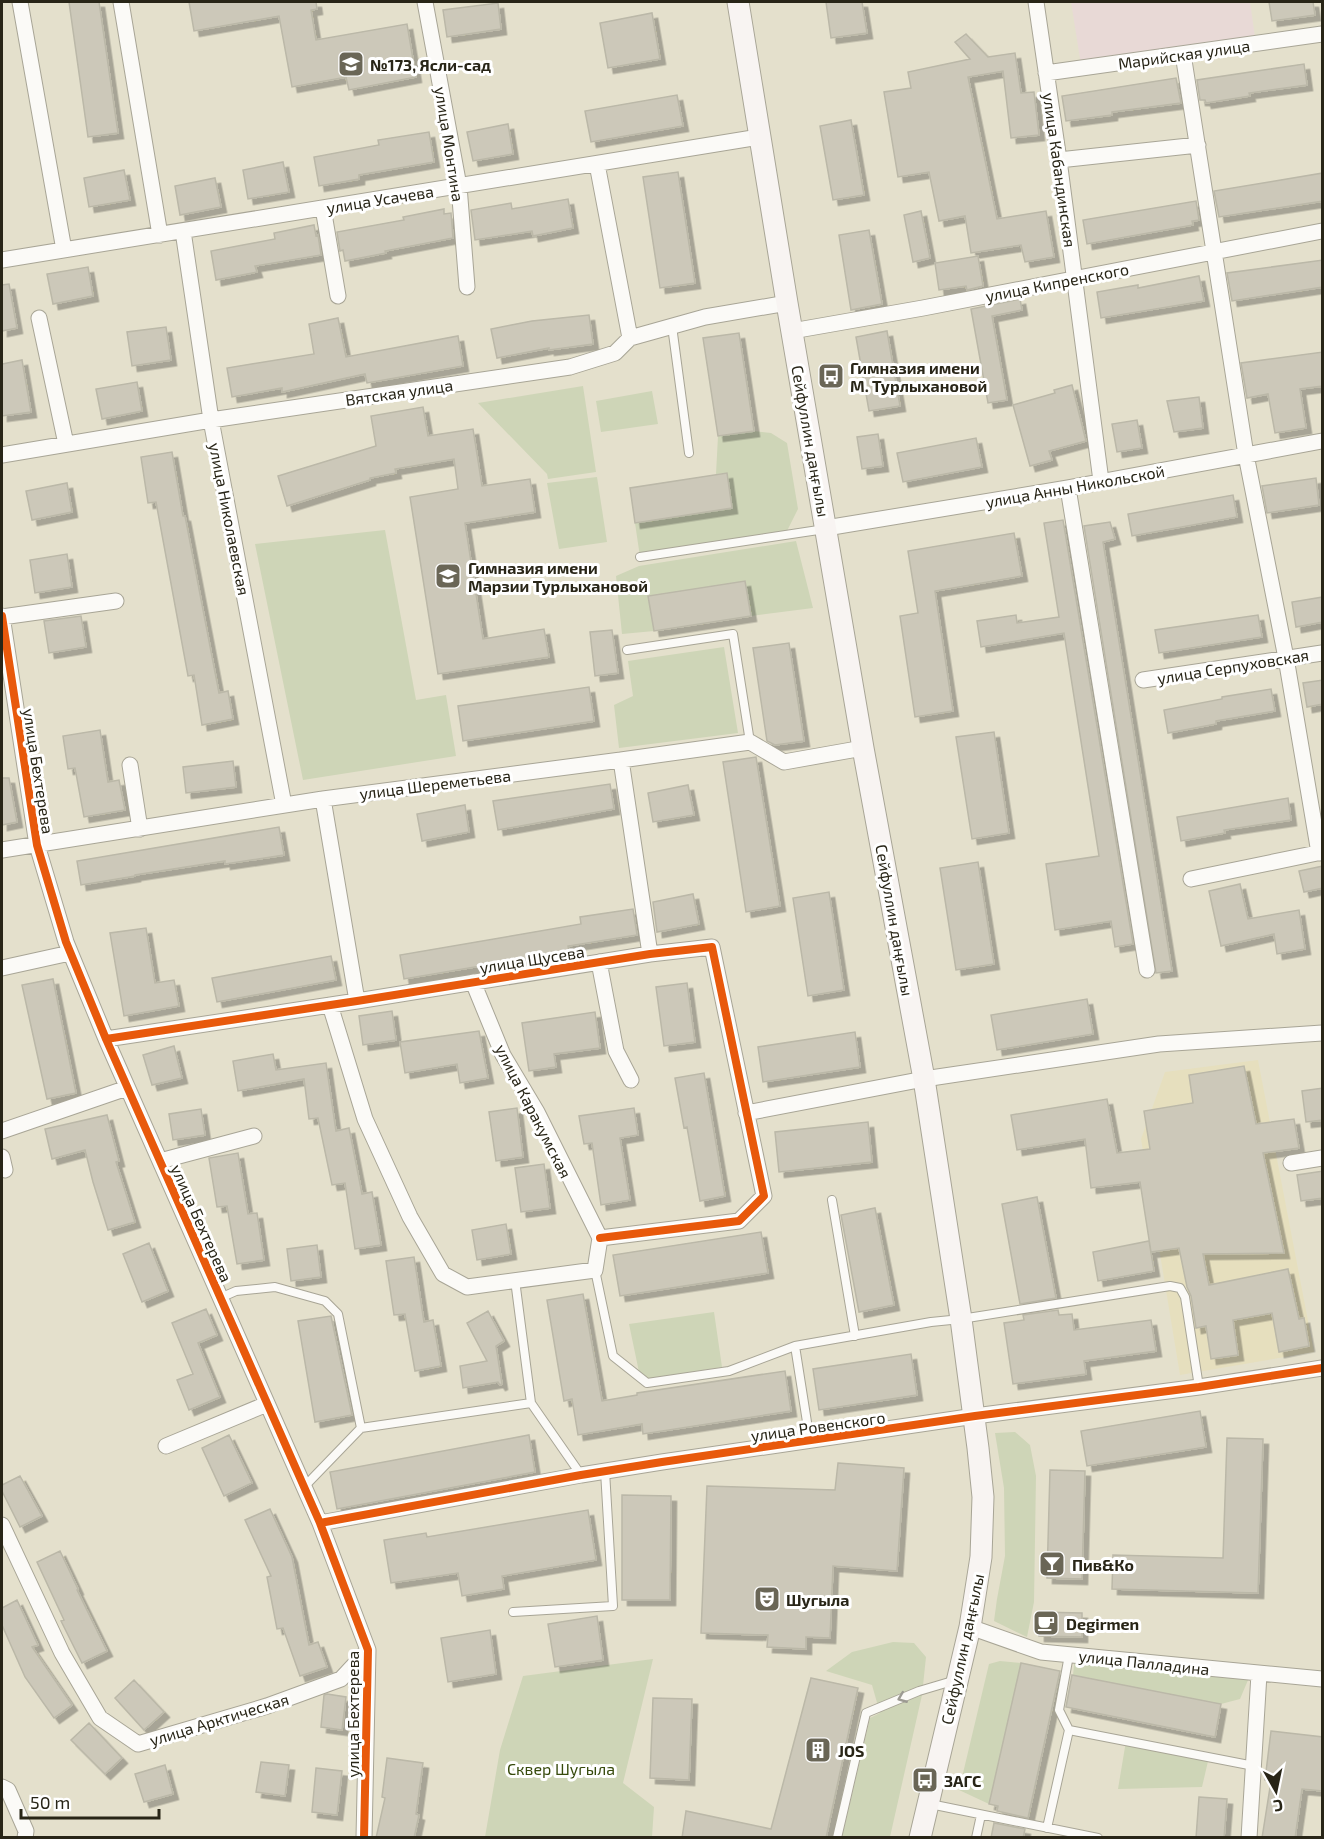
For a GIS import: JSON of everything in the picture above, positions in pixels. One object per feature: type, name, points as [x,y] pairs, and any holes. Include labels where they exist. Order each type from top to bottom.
[{"type":"main road","name":"Сейфуллин даңғылы","points":[[738,2],[863,748],[924,1079],[975,1416],[983,1497],[981,1557],[969,1627],[920,1838]]},
{"type":"street","points":[[20,2],[64,250]]},
{"type":"street","points":[[121,2],[160,235]]},
{"type":"street","name":"улица Монтина","points":[[425,2],[459,186],[467,287]]},
{"type":"street","name":"улица Кабандинская","points":[[1036,2],[1101,481]]},
{"type":"street","name":"Марийская улица","points":[[1046,73],[1323,34]]},
{"type":"street","points":[[1183,54],[1246,454],[1321,853],[1191,879]]},
{"type":"street","name":"улица Усачева","points":[[2,260],[759,137]]},
{"type":"street","points":[[1059,160],[1198,145]]},
{"type":"street","points":[[597,164],[630,338]]},
{"type":"street","points":[[323,208],[338,296]]},
{"type":"street","name":"улица Николаевская","points":[[183,231],[211,420],[285,805]]},
{"type":"street","name":"улица Кипренского","points":[[792,331],[1216,253],[1323,231]]},
{"type":"street","name":"Вятская улица","points":[[2,455],[211,420],[570,367],[615,353],[630,338],[705,317],[787,303]]},
{"type":"street","points":[[39,318],[66,444]]},
{"type":"street","name":"улица Анны Никольской","points":[[826,528],[1068,488],[1323,441]]},
{"type":"street","points":[[1068,488],[1147,970]]},
{"type":"street","points":[[2,617],[116,601]]},
{"type":"street","name":"улица Бехтерева","points":[[2,617],[37,845],[70,953],[127,1088],[320,1523],[368,1650],[364,1838]]},
{"type":"street","name":"улица Серпуховская","points":[[1143,680],[1323,653]]},
{"type":"street","points":[[750,742],[784,762],[863,748]]},
{"type":"street","name":"улица Шереметьева","points":[[2,850],[323,799],[750,742]]},
{"type":"street","points":[[621,760],[650,954]]},
{"type":"street","points":[[130,765],[140,829]]},
{"type":"street","points":[[323,799],[357,1001]]},
{"type":"street","name":"улица Щусева","points":[[106,1040],[650,954],[712,947],[764,1196],[739,1221],[600,1238]]},
{"type":"street","points":[[2,968],[70,953]]},
{"type":"street","points":[[599,962],[616,1051],[632,1080]]},
{"type":"street","name":"улица Каракумская","points":[[473,982],[503,1055],[537,1112],[600,1238]]},
{"type":"street","points":[[330,1005],[365,1119],[410,1217],[443,1274],[466,1287],[595,1270],[600,1238]]},
{"type":"street","points":[[746,1113],[924,1079],[1159,1044],[1323,1033]]},
{"type":"street","points":[[2,1131],[127,1088]]},
{"type":"street","points":[[160,1161],[254,1137]]},
{"type":"street","points":[[1291,1163],[1323,1158]]},
{"type":"street","name":"улица Ровенского","points":[[320,1523],[605,1471],[975,1416],[1199,1388],[1323,1368]]},
{"type":"street","points":[[166,1446],[267,1404]]},
{"type":"street","name":"улица Арктическая","points":[[2,1525],[62,1653],[100,1718],[138,1744],[267,1706],[341,1679],[368,1650]]},
{"type":"street","name":"улица Палладина","points":[[969,1627],[1041,1652],[1323,1679]]},
{"type":"street","points":[[1249,1838],[1260,1674]]},
{"type":"street","points":[[2,1787],[8,1791],[25,1834]]},
{"type":"lane","points":[[672,326],[689,453]]},
{"type":"lane","points":[[640,557],[826,528]]},
{"type":"lane","points":[[627,650],[733,634],[750,742]]},
{"type":"lane","points":[[832,1200],[855,1336]]},
{"type":"lane","points":[[595,1270],[613,1356],[647,1383],[729,1371],[795,1346],[931,1322],[1170,1286],[1180,1288],[1185,1298],[1199,1388]]},
{"type":"lane","points":[[515,1280],[531,1403],[581,1475]]},
{"type":"lane","points":[[220,1298],[236,1292],[274,1287],[325,1301],[338,1314],[361,1428]]},
{"type":"lane","points":[[795,1346],[810,1441]]},
{"type":"lane","points":[[304,1487],[361,1428],[531,1403]]},
{"type":"lane","points":[[513,1612],[613,1606],[605,1471]]},
{"type":"lane","points":[[1047,1828],[1069,1730],[1059,1710],[1069,1655]]},
{"type":"lane","points":[[837,1838],[866,1713],[919,1691],[957,1679]]},
{"type":"lane","points":[[1069,1730],[1254,1766]]},
{"type":"lane","points":[[928,1804],[1098,1838]]},
{"type":"lane","points":[[976,1838],[981,1815]]},
{"type":"shaded area","points":[[1071,2],[1250,2],[1255,37],[1081,65]]},
{"type":"shaded area","points":[[1258,1060],[1314,1352],[1180,1375],[1141,1139],[1165,1072]]},
{"type":"green space","points":[[583,386],[596,472],[548,479],[547,474],[478,403]]},
{"type":"green space","points":[[652,391],[658,424],[601,432],[596,401]]},
{"type":"green space","points":[[754,431],[771,433],[787,443],[798,509],[785,535],[640,557],[635,523],[732,508],[727,473],[716,474],[718,436]]},
{"type":"green space","points":[[597,477],[607,542],[559,549],[547,483]]},
{"type":"green space","points":[[385,530],[416,700],[446,695],[456,756],[303,780],[255,544]]},
{"type":"green space","points":[[796,541],[813,608],[751,616],[745,581],[649,596],[654,631],[622,634],[616,576],[639,566]]},
{"type":"green space","points":[[724,647],[738,733],[619,748],[614,705],[633,696],[628,661]]},
{"type":"green space","points":[[714,1312],[722,1367],[649,1379],[642,1376],[639,1372],[629,1324]]},
{"type":"green space","points":[[1015,1432],[1030,1445],[1036,1476],[1034,1602],[1027,1637],[994,1621],[1005,1556],[1004,1488],[995,1433]]},
{"type":"green space","points":[[893,1642],[914,1643],[926,1657],[922,1695],[890,1837],[842,1837],[870,1718],[880,1713],[872,1685],[826,1671],[852,1652]]},
{"type":"green space","points":[[1075,1655],[1251,1673],[1240,1699],[1221,1704],[1073,1675]]},
{"type":"green space","name":"Сквер Шугыла","points":[[653,1659],[623,1783],[654,1807],[652,1837],[485,1837],[500,1750],[523,1676]]},
{"type":"green space","points":[[1000,1661],[1021,1663],[989,1804],[959,1790],[989,1664]]},
{"type":"green space","points":[[1126,1741],[1209,1757],[1202,1787],[1118,1789]]},
{"type":"building","points":[[69,2],[99,2],[118,133],[88,137]]},
{"type":"building","name":"№173, Ясли-сад","points":[[189,2],[316,2],[317,9],[311,10],[316,40],[407,24],[416,77],[349,90],[346,77],[292,87],[279,16],[194,31]]},
{"type":"building","points":[[826,2],[862,2],[867,33],[831,38]]},
{"type":"building","points":[[1269,2],[1313,2],[1315,15],[1272,21]]},
{"type":"building","points":[[498,3],[501,29],[447,37],[443,10]]},
{"type":"building","points":[[652,13],[660,59],[608,68],[600,23]]},
{"type":"building","points":[[966,34],[988,57],[1015,53],[1021,93],[1034,92],[1039,135],[1011,138],[1003,71],[968,77],[997,219],[1046,211],[1054,257],[1025,262],[1021,245],[971,253],[965,216],[939,221],[929,172],[898,177],[884,92],[911,88],[908,72],[970,59],[955,42]]},
{"type":"building","points":[[1304,64],[1307,85],[1249,93],[1250,96],[1206,103],[1205,100],[1200,100],[1197,80]]},
{"type":"building","points":[[1176,78],[1181,103],[1066,121],[1062,96]]},
{"type":"building","points":[[677,95],[683,126],[591,142],[585,111]]},
{"type":"building","points":[[851,120],[864,195],[833,200],[820,126]]},
{"type":"building","points":[[508,124],[513,154],[473,161],[467,132]]},
{"type":"building","points":[[429,132],[434,162],[359,175],[359,179],[319,186],[314,157],[379,145],[378,140]]},
{"type":"building","points":[[283,162],[289,192],[248,199],[243,170]]},
{"type":"building","points":[[124,170],[130,200],[89,207],[84,178]]},
{"type":"building","points":[[678,172],[695,283],[660,288],[643,177]]},
{"type":"building","points":[[1323,173],[1323,201],[1219,217],[1214,191]]},
{"type":"building","points":[[215,178],[221,207],[180,215],[175,186]]},
{"type":"building","points":[[568,199],[573,228],[533,236],[532,231],[475,240],[471,210],[511,203],[512,209]]},
{"type":"building","points":[[1196,201],[1199,220],[1192,221],[1193,225],[1087,244],[1083,220]]},
{"type":"building","points":[[444,209],[444,214],[451,213],[453,238],[345,261],[343,250],[340,251],[337,232],[404,220],[403,217]]},
{"type":"building","points":[[921,211],[930,258],[913,262],[904,215]]},
{"type":"building","points":[[314,225],[321,255],[255,266],[257,272],[216,280],[211,251],[275,239],[274,233]]},
{"type":"building","points":[[869,230],[882,304],[851,310],[839,235]]},
{"type":"building","points":[[978,256],[983,286],[967,290],[966,286],[939,290],[935,263]]},
{"type":"building","points":[[1323,260],[1323,287],[1232,301],[1227,273]]},
{"type":"building","points":[[88,267],[93,296],[53,304],[47,274]]},
{"type":"building","points":[[1199,276],[1204,301],[1101,318],[1097,292],[1138,285],[1138,288]]},
{"type":"building","points":[[9,284],[17,328],[2,331],[2,285]]},
{"type":"building","points":[[1020,299],[1022,310],[992,316],[1007,400],[988,403],[971,309]]},
{"type":"building","points":[[589,315],[593,344],[549,350],[549,348],[497,358],[491,329],[532,321]]},
{"type":"building","points":[[338,318],[346,357],[458,336],[463,366],[367,383],[365,374],[282,392],[282,388],[232,397],[227,368],[314,354],[309,324]]},
{"type":"building","points":[[166,327],[171,360],[132,366],[127,332]]},
{"type":"building","points":[[887,331],[900,406],[869,411],[856,337]]},
{"type":"building","points":[[739,333],[754,431],[718,436],[703,338]]},
{"type":"building","points":[[1323,352],[1323,386],[1300,389],[1306,428],[1275,433],[1268,394],[1247,398],[1241,363]]},
{"type":"building","points":[[22,360],[31,412],[2,416],[2,364]]},
{"type":"building","points":[[137,382],[142,411],[102,419],[96,389]]},
{"type":"building","points":[[1072,385],[1086,441],[1049,451],[1052,460],[1030,466],[1013,405],[1055,393],[1054,390]]},
{"type":"building","points":[[1199,397],[1203,428],[1174,432],[1167,401]]},
{"type":"building","name":"Гимназия имени Марзии Турлыхановой","points":[[423,407],[428,436],[473,429],[482,486],[530,479],[535,512],[465,523],[483,639],[544,629],[549,657],[438,674],[410,497],[458,489],[454,459],[395,469],[396,473],[370,478],[370,480],[287,506],[278,476],[376,446],[371,416]]},
{"type":"building","points":[[1137,420],[1142,448],[1117,452],[1112,424]]},
{"type":"building","points":[[878,434],[883,466],[862,469],[857,437]]},
{"type":"building","points":[[976,438],[982,467],[903,482],[897,453]]},
{"type":"building","points":[[172,452],[219,693],[228,691],[233,719],[202,725],[194,675],[188,676],[156,502],[148,503],[141,457]]},
{"type":"building","points":[[727,473],[732,508],[635,523],[630,488]]},
{"type":"building","points":[[1316,478],[1319,505],[1267,513],[1262,486]]},
{"type":"building","points":[[67,483],[72,512],[32,520],[26,491]]},
{"type":"building","points":[[1233,495],[1237,517],[1132,536],[1128,514]]},
{"type":"building","points":[[1063,520],[1133,944],[1115,947],[1111,921],[1055,930],[1046,864],[1099,856],[1064,633],[981,647],[977,621],[1016,615],[1017,623],[1059,617],[1044,523]]},
{"type":"building","points":[[1110,522],[1115,539],[1103,542],[1172,971],[1156,973],[1084,526]]},
{"type":"building","points":[[1014,533],[1022,576],[935,591],[953,711],[915,717],[900,616],[918,613],[908,551]]},
{"type":"building","points":[[67,554],[72,587],[35,593],[30,560]]},
{"type":"building","points":[[745,581],[751,616],[654,631],[648,596]]},
{"type":"building","points":[[1323,597],[1323,622],[1296,627],[1292,602]]},
{"type":"building","points":[[1258,615],[1262,637],[1159,653],[1155,630]]},
{"type":"building","points":[[81,616],[86,647],[49,653],[44,621]]},
{"type":"building","points":[[612,630],[618,673],[595,676],[590,632]]},
{"type":"building","points":[[789,643],[804,741],[775,745],[767,741],[753,648]]},
{"type":"building","points":[[1323,680],[1323,704],[1307,707],[1303,683]]},
{"type":"building","points":[[589,687],[594,721],[463,741],[458,706]]},
{"type":"building","points":[[1271,689],[1275,711],[1216,721],[1216,724],[1168,733],[1164,710]]},
{"type":"building","points":[[100,730],[108,782],[119,780],[125,810],[84,817],[75,768],[68,769],[63,736]]},
{"type":"building","points":[[994,732],[1009,833],[972,839],[956,737]]},
{"type":"building","points":[[756,757],[780,906],[746,912],[723,762]]},
{"type":"building","points":[[233,761],[236,787],[186,793],[183,767]]},
{"type":"building","points":[[2,778],[9,778],[17,822],[2,825]]},
{"type":"building","points":[[610,784],[614,809],[498,830],[493,801]]},
{"type":"building","points":[[688,785],[694,815],[653,822],[648,793]]},
{"type":"building","points":[[1288,798],[1291,820],[1224,830],[1225,833],[1181,841],[1177,817]]},
{"type":"building","points":[[465,805],[469,832],[422,841],[417,814]]},
{"type":"building","points":[[279,827],[284,855],[225,864],[225,861],[81,885],[77,861]]},
{"type":"building","points":[[978,862],[994,964],[956,970],[940,868]]},
{"type":"building","points":[[1323,866],[1323,888],[1304,892],[1299,871]]},
{"type":"building","points":[[1240,884],[1248,919],[1299,910],[1305,949],[1277,954],[1274,934],[1221,946],[1209,891]]},
{"type":"building","points":[[829,892],[844,990],[808,996],[793,898]]},
{"type":"building","points":[[693,894],[699,924],[657,932],[653,902]]},
{"type":"building","points":[[633,909],[637,935],[568,946],[569,951],[404,979],[400,955],[581,924],[580,917]]},
{"type":"building","points":[[146,928],[155,983],[174,980],[179,1006],[124,1016],[110,933]]},
{"type":"building","points":[[331,956],[336,980],[217,1002],[212,978]]},
{"type":"building","points":[[53,979],[76,1093],[47,1099],[22,985]]},
{"type":"building","points":[[687,983],[695,1042],[664,1046],[656,987]]},
{"type":"building","points":[[1087,999],[1093,1034],[997,1050],[991,1015]]},
{"type":"building","points":[[392,1011],[396,1040],[363,1045],[359,1016]]},
{"type":"building","points":[[595,1012],[600,1048],[554,1054],[556,1067],[529,1071],[522,1023]]},
{"type":"building","points":[[479,1031],[488,1078],[460,1083],[457,1064],[405,1073],[400,1042]]},
{"type":"building","points":[[855,1032],[860,1067],[763,1082],[758,1047]]},
{"type":"building","points":[[174,1046],[182,1078],[152,1085],[143,1055]]},
{"type":"building","points":[[273,1054],[276,1070],[326,1063],[336,1131],[349,1128],[362,1194],[372,1192],[381,1245],[355,1249],[345,1183],[332,1185],[318,1118],[309,1119],[304,1079],[238,1091],[233,1061]]},
{"type":"building","points":[[1244,1066],[1256,1124],[1294,1119],[1299,1148],[1263,1153],[1284,1253],[1203,1254],[1209,1285],[1288,1269],[1299,1319],[1304,1318],[1309,1346],[1279,1352],[1272,1313],[1233,1320],[1238,1355],[1211,1359],[1206,1326],[1196,1328],[1179,1248],[1151,1252],[1140,1182],[1091,1188],[1085,1139],[1017,1150],[1011,1115],[1107,1099],[1117,1153],[1150,1149],[1144,1111],[1193,1103],[1189,1075]]},
{"type":"building","points":[[704,1073],[725,1196],[700,1201],[687,1127],[684,1128],[675,1078]]},
{"type":"building","points":[[1323,1088],[1323,1120],[1306,1122],[1302,1091]]},
{"type":"building","points":[[517,1108],[523,1157],[496,1161],[489,1112]]},
{"type":"building","points":[[634,1108],[638,1135],[620,1138],[630,1200],[601,1205],[592,1143],[584,1144],[579,1116]]},
{"type":"building","points":[[201,1109],[205,1135],[173,1140],[169,1114]]},
{"type":"building","points":[[107,1115],[119,1161],[116,1162],[135,1222],[108,1230],[85,1150],[52,1159],[45,1129]]},
{"type":"building","points":[[868,1122],[872,1162],[779,1172],[775,1132]]},
{"type":"building","points":[[238,1153],[248,1214],[257,1213],[264,1260],[237,1264],[227,1206],[217,1207],[209,1158]]},
{"type":"building","points":[[544,1164],[550,1208],[521,1212],[515,1168]]},
{"type":"building","points":[[1323,1171],[1323,1198],[1301,1201],[1297,1175]]},
{"type":"building","points":[[1037,1197],[1056,1298],[1020,1304],[1002,1204]]},
{"type":"building","points":[[875,1208],[894,1305],[859,1312],[841,1215]]},
{"type":"building","points":[[506,1224],[511,1254],[477,1260],[472,1230]]},
{"type":"building","points":[[761,1232],[768,1273],[620,1296],[613,1255]]},
{"type":"building","points":[[1149,1241],[1154,1271],[1098,1281],[1093,1252]]},
{"type":"building","points":[[149,1243],[168,1291],[142,1302],[123,1254]]},
{"type":"building","points":[[317,1245],[321,1277],[291,1281],[287,1249]]},
{"type":"building","points":[[414,1257],[424,1322],[433,1320],[441,1366],[415,1371],[405,1314],[394,1315],[386,1261]]},
{"type":"building","points":[[583,1294],[602,1401],[637,1395],[637,1393],[785,1371],[791,1411],[643,1434],[642,1424],[578,1435],[572,1399],[564,1401],[547,1300]]},
{"type":"building","points":[[206,1309],[217,1335],[198,1343],[220,1397],[189,1410],[177,1380],[193,1374],[172,1323]]},
{"type":"building","points":[[1058,1310],[1059,1315],[1072,1314],[1074,1330],[1151,1320],[1156,1351],[1084,1361],[1086,1374],[1013,1384],[1004,1323],[1024,1320],[1023,1315]]},
{"type":"building","points":[[488,1311],[504,1341],[496,1346],[502,1384],[498,1382],[463,1388],[460,1366],[487,1361],[467,1323]]},
{"type":"building","points":[[331,1316],[352,1415],[315,1422],[298,1321]]},
{"type":"building","points":[[911,1354],[917,1395],[819,1410],[813,1369]]},
{"type":"building","points":[[1200,1411],[1206,1447],[1087,1466],[1081,1431]]},
{"type":"building","points":[[229,1435],[252,1483],[224,1496],[202,1448]]},
{"type":"building","points":[[529,1435],[535,1472],[337,1509],[330,1472]]},
{"type":"building","points":[[1227,1438],[1263,1439],[1258,1593],[1112,1589],[1113,1555],[1223,1558]]},
{"type":"building","name":"Шугыла","points":[[838,1463],[904,1468],[897,1571],[833,1566],[830,1638],[806,1637],[806,1649],[767,1647],[768,1635],[701,1633],[707,1486],[835,1490]]},
{"type":"building","points":[[1050,1470],[1085,1471],[1082,1579],[1047,1578]]},
{"type":"building","points":[[20,1476],[42,1516],[20,1527],[2,1491],[2,1485]]},
{"type":"building","points":[[622,1495],[671,1496],[670,1600],[622,1600]]},
{"type":"building","points":[[270,1509],[292,1557],[309,1645],[318,1642],[327,1667],[300,1676],[283,1628],[277,1629],[267,1577],[271,1576],[245,1520]]},
{"type":"building","points":[[588,1510],[596,1560],[502,1576],[504,1589],[462,1596],[458,1573],[391,1583],[384,1540],[426,1533],[427,1537]]},
{"type":"building","points":[[60,1551],[107,1651],[82,1663],[61,1621],[64,1620],[37,1562]]},
{"type":"building","points":[[17,1600],[38,1645],[32,1647],[72,1705],[54,1718],[25,1677],[2,1625],[2,1608]]},
{"type":"building","points":[[1039,1612],[1082,1613],[1082,1637],[1039,1636]]},
{"type":"building","points":[[597,1616],[603,1660],[555,1667],[548,1624]]},
{"type":"building","points":[[490,1630],[496,1674],[448,1682],[441,1638]]},
{"type":"building","points":[[1021,1663],[1060,1671],[1028,1818],[997,1811],[998,1806],[989,1804]]},
{"type":"building","points":[[1072,1675],[1221,1704],[1215,1737],[1066,1707]]},
{"type":"building","name":"JOS","points":[[811,1678],[858,1688],[826,1838],[682,1838],[686,1811],[771,1829]]},
{"type":"building","points":[[134,1680],[164,1712],[144,1730],[115,1698]]},
{"type":"building","points":[[324,1695],[346,1697],[342,1730],[321,1727]]},
{"type":"building","points":[[653,1698],[692,1699],[689,1780],[650,1778]]},
{"type":"building","points":[[89,1723],[122,1758],[105,1774],[71,1740]]},
{"type":"building","points":[[1271,1731],[1323,1737],[1323,1791],[1302,1789],[1295,1838],[1262,1838],[1271,1781],[1265,1780]]},
{"type":"building","points":[[387,1758],[423,1763],[416,1814],[419,1815],[414,1838],[376,1838],[385,1798],[382,1797]]},
{"type":"building","points":[[261,1762],[289,1765],[285,1796],[256,1792]]},
{"type":"building","points":[[165,1765],[173,1794],[144,1802],[135,1774]]},
{"type":"building","points":[[316,1768],[342,1771],[337,1815],[312,1812]]},
{"type":"building","points":[[1199,1797],[1227,1799],[1224,1838],[1196,1838]]},
{"type":"building","points":[[994,1823],[1025,1829],[1023,1838],[991,1838]]},
{"type":"cycle path","points":[[2,616],[37,845],[66,942],[106,1039],[320,1523],[368,1650],[364,1838]]},
{"type":"cycle path","points":[[106,1039],[650,954],[712,947],[764,1196],[739,1221],[600,1238]]},
{"type":"cycle path","points":[[320,1523],[662,1462],[1322,1368]]},
{"type":"place","name":"№173, Ясли-сад","points":[[351,64]]},
{"type":"place","name":"Гимназия имени М. Турлыхановой","points":[[831,376]]},
{"type":"place","name":"Гимназия имени Марзии Турлыхановой","points":[[448,576]]},
{"type":"place","name":"Пив&Ко","points":[[1052,1564]]},
{"type":"place","name":"Шугыла","points":[[767,1599]]},
{"type":"place","name":"Degirmen","points":[[1046,1623]]},
{"type":"place","name":"JOS","points":[[818,1750]]},
{"type":"place","name":"ЗАГС","points":[[925,1780]]}]
